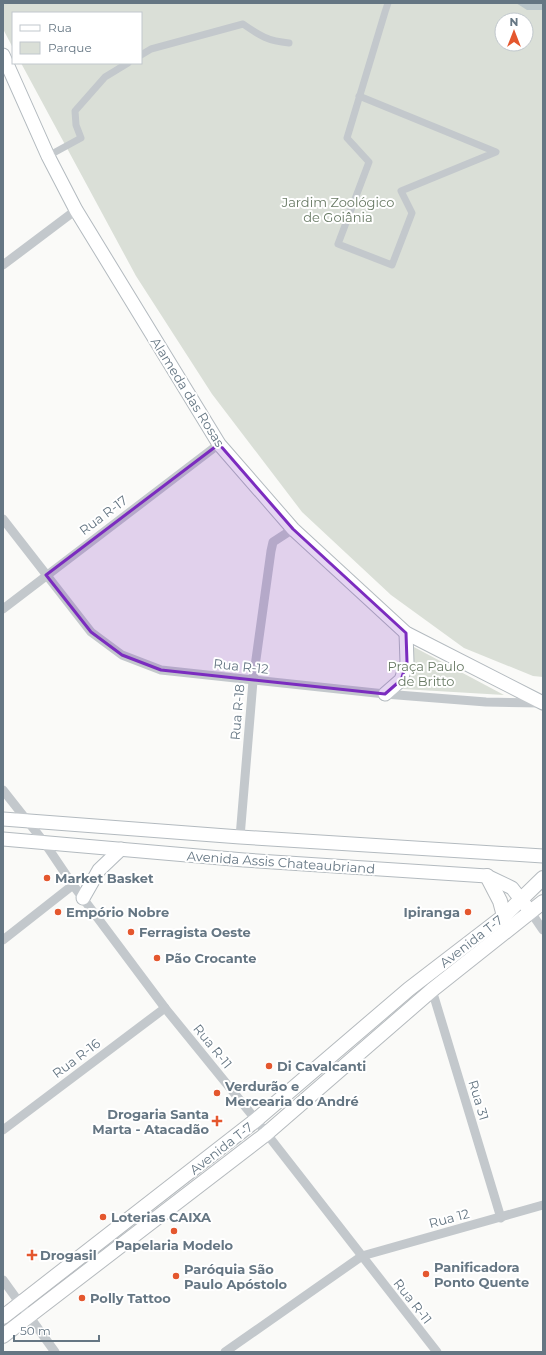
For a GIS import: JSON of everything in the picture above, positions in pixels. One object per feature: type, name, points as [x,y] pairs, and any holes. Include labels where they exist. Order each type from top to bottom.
[{"type":"main road","name":"Alameda das Rosas","points":[[3,55],[48,156],[76,210],[219,444],[293,529],[406,634],[542,703]]},
{"type":"main road","points":[[385,694],[401,680],[407,662],[406,634]]},
{"type":"main road","name":"Avenida Assis Chateaubriand","points":[[3,819],[240,837],[543,856]]},
{"type":"main road","name":"Avenida Assis Chateaubriand","points":[[3,839],[244,860],[487,876],[512,888],[530,911]]},
{"type":"main road","points":[[83,898],[99,870],[121,849]]},
{"type":"main road","points":[[487,876],[500,901],[504,916]]},
{"type":"main road","name":"Avenida T-7","points":[[3,1317],[256,1120],[409,989],[504,916],[543,878]]},
{"type":"main road","points":[[530,911],[543,902]]},
{"type":"main road","name":"Avenida T-7","points":[[3,1336],[266,1134],[432,990],[530,911]]},
{"type":"street","points":[[359,96],[496,152],[401,191],[412,213],[392,265],[338,244],[368,162],[347,138],[359,96],[388,3]]},
{"type":"street","points":[[142,54],[151,49],[243,24],[258,35],[273,42],[289,43]]},
{"type":"street","points":[[48,156],[81,138],[76,125],[75,111],[105,77],[126,64]]},
{"type":"street","points":[[3,265],[76,210]]},
{"type":"street","name":"Rua R-17","points":[[3,609],[219,444]]},
{"type":"street","name":"Rua R-12","points":[[3,519],[91,632],[122,655],[161,670],[385,694],[486,702],[542,703]]},
{"type":"street","name":"Rua R-18","points":[[240,837],[253,681],[271,551],[273,542],[293,529]]},
{"type":"street","name":"Rua R-11","points":[[3,790],[44,842],[73,885],[165,1008],[256,1120],[437,1352]]},
{"type":"street","points":[[3,940],[73,885]]},
{"type":"street","points":[[530,911],[543,930]]},
{"type":"street","name":"Rua 31","points":[[432,990],[501,1218]]},
{"type":"street","name":"Rua R-16","points":[[3,1130],[165,1008]]},
{"type":"street","name":"Rua 12","points":[[225,1352],[362,1256],[543,1205]]},
{"type":"street","points":[[3,1280],[55,1352]]},
{"type":"highlighted area","points":[[219,444],[293,529],[406,633],[407,662],[401,680],[385,694],[161,670],[122,655],[91,632],[46,575]]},
{"type":"green space","name":"Jardim Zoológico de Goiânia","points":[[3,3],[543,3],[543,677],[533,676],[464,648],[391,595],[302,512],[212,394],[136,276],[22,64],[142,64],[142,12],[12,12],[12,46],[3,29]]},
{"type":"green space","name":"Praça Paulo de Britto","points":[[412,646],[504,695],[403,689],[409,668]]},
{"type":"shaded area","points":[[516,3],[543,3],[543,10],[527,10]]},
{"type":"place","name":"Market Basket","points":[[47,878]]},
{"type":"place","name":"Empório Nobre","points":[[58,912]]},
{"type":"place","name":"Ipiranga","points":[[468,912]]},
{"type":"place","name":"Ferragista Oeste","points":[[131,932]]},
{"type":"place","name":"Pão Crocante","points":[[157,958]]},
{"type":"place","name":"Di Cavalcanti","points":[[269,1066]]},
{"type":"place","name":"Verdurão e Mercearia do André","points":[[217,1093]]},
{"type":"place","name":"Drogaria Santa Marta - Atacadão","points":[[217,1121]]},
{"type":"place","name":"Loterias CAIXA","points":[[103,1217]]},
{"type":"place","name":"Papelaria Modelo","points":[[174,1231]]},
{"type":"place","name":"Drogasil","points":[[32,1255]]},
{"type":"place","name":"Panificadora Ponto Quente","points":[[426,1274]]},
{"type":"place","name":"Paróquia São Paulo Apóstolo","points":[[176,1276]]},
{"type":"place","name":"Polly Tattoo","points":[[82,1298]]}]
